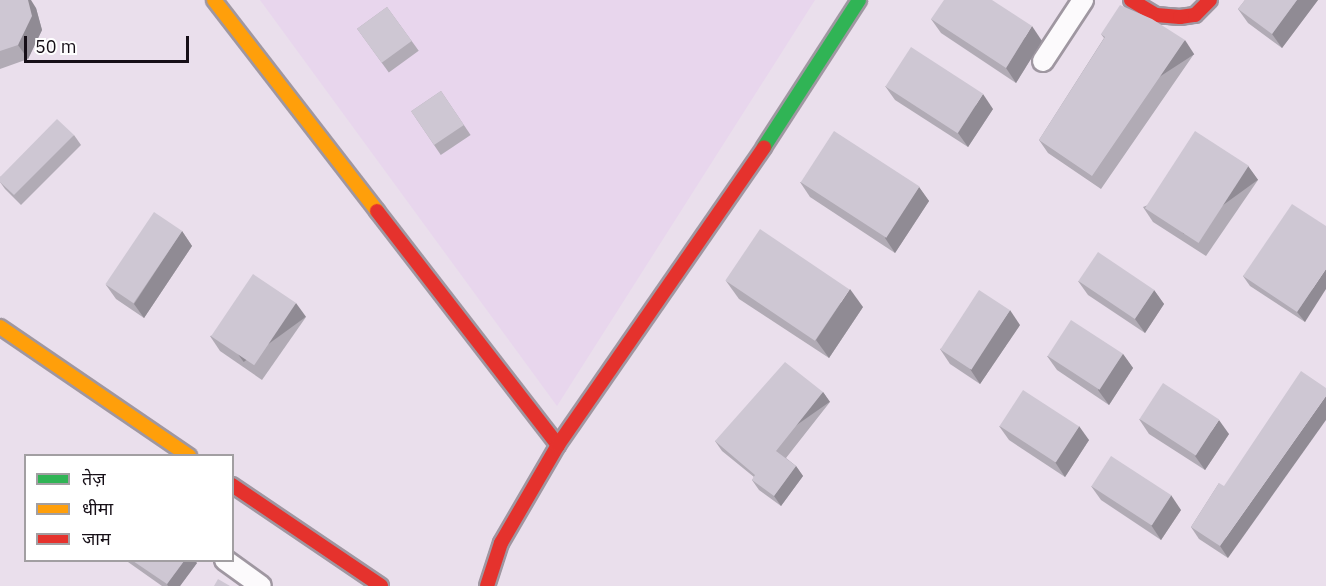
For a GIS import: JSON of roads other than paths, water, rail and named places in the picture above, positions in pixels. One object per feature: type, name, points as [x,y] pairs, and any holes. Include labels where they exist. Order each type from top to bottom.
[{"type":"street","points":[[214,0],[558,446]]},
{"type":"street","points":[[487,586],[501,543],[558,446],[809,81],[859,0]]},
{"type":"street","points":[[1043,61],[1083,0]]},
{"type":"street","points":[[1131,0],[1156,15],[1180,17],[1195,15],[1210,0]]},
{"type":"street","points":[[0,327],[186,454]]},
{"type":"street","points":[[234,486],[381,586]]},
{"type":"street","points":[[226,562],[261,586]]}]
